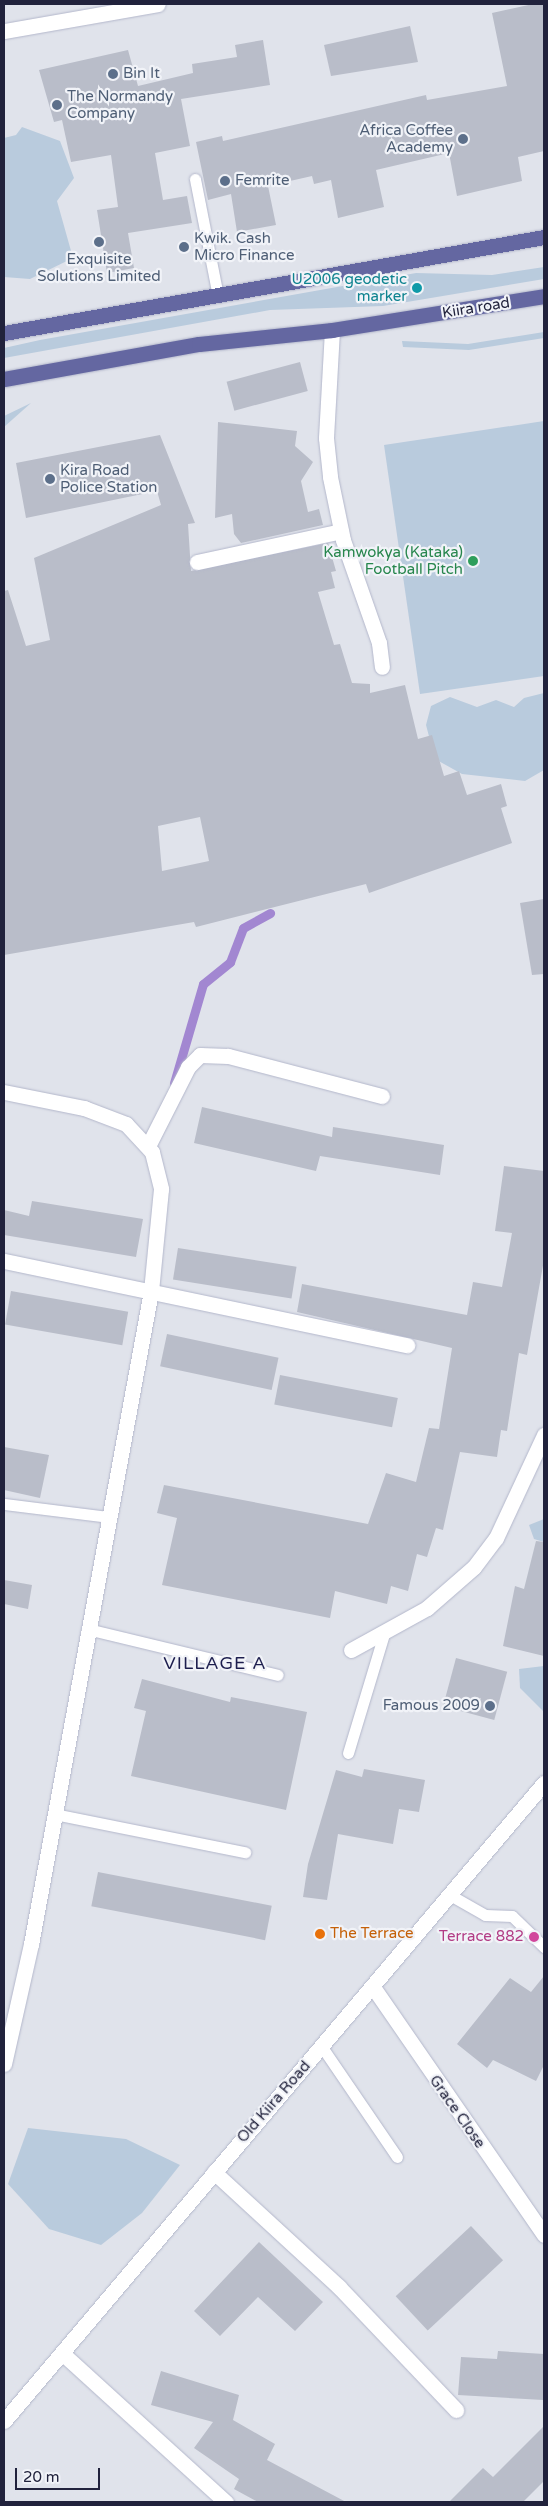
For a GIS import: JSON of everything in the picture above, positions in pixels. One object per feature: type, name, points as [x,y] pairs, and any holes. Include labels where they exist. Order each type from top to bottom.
[{"type":"main road","points":[[4,333],[544,237]]},
{"type":"main road","name":"Kiira road","points":[[4,380],[199,344],[332,330],[544,296]]},
{"type":"street","points":[[4,31],[158,4]]},
{"type":"street","points":[[332,330],[326,438],[342,531],[379,643],[382,668]]},
{"type":"street","points":[[197,562],[342,531]]},
{"type":"street","points":[[148,1146],[188,1067],[200,1055],[228,1056],[382,1096]]},
{"type":"street","points":[[4,1092],[114,1118],[148,1146],[159,1165],[162,1189],[151,1291],[54,1814],[4,2064]]},
{"type":"street","points":[[4,1261],[408,1346]]},
{"type":"street","points":[[351,1650],[384,1634],[452,1590],[474,1567],[496,1538],[544,1435]]},
{"type":"street","name":"Old Kiira Road","points":[[4,2421],[544,1783]]},
{"type":"street","name":"Grace Close","points":[[373,1987],[544,2235]]},
{"type":"street","points":[[214,2172],[340,2287],[456,2410]]},
{"type":"street","points":[[62,2353],[226,2502]]},
{"type":"lane","points":[[195,179],[218,296]]},
{"type":"lane","points":[[4,1504],[108,1517]]},
{"type":"lane","points":[[88,1629],[278,1675]]},
{"type":"lane","points":[[348,1753],[384,1634]]},
{"type":"lane","points":[[54,1814],[245,1852]]},
{"type":"lane","points":[[450,1895],[485,1915],[512,1916],[544,1947]]},
{"type":"lane","points":[[322,2047],[396,2157]]},
{"type":"shaded area","points":[[22,127],[60,141],[74,178],[57,201],[73,258],[30,279],[4,277],[4,138],[16,135]]},
{"type":"shaded area","points":[[544,267],[544,279],[383,306],[270,310],[4,358],[4,348],[40,340],[416,273],[492,275]]},
{"type":"shaded area","points":[[544,332],[544,338],[469,350],[403,347],[402,341],[468,344]]},
{"type":"shaded area","points":[[31,403],[4,427],[4,416]]},
{"type":"shaded area","name":"Kamwokya (Kataka) Football Pitch","points":[[544,421],[544,676],[420,694],[384,445]]},
{"type":"shaded area","points":[[544,693],[544,770],[525,781],[462,774],[435,759],[426,725],[431,706],[450,697],[477,707],[496,700],[514,707],[524,698]]},
{"type":"shaded area","points":[[544,1519],[544,1542],[534,1539],[529,1525]]},
{"type":"shaded area","points":[[544,1666],[544,1712],[520,1688],[519,1669]]},
{"type":"shaded area","points":[[28,2128],[126,2139],[180,2165],[142,2213],[101,2245],[49,2229],[8,2184]]},
{"type":"building","points":[[533,4],[544,4],[544,151],[518,157],[522,181],[457,196],[449,153],[376,170],[384,207],[338,218],[331,180],[314,184],[312,176],[268,186],[276,225],[237,232],[231,194],[208,200],[196,142],[222,136],[223,141],[426,95],[427,100],[507,86],[492,13]]},
{"type":"building","points":[[410,26],[418,62],[331,76],[324,45]]},
{"type":"building","points":[[263,40],[270,85],[181,99],[190,146],[155,153],[163,200],[187,196],[192,223],[128,233],[134,268],[107,273],[97,210],[118,207],[111,155],[71,162],[62,120],[54,122],[39,70],[128,50],[138,86],[193,73],[192,64],[237,57],[235,45]]},
{"type":"building","points":[[300,362],[308,391],[234,411],[227,382]]},
{"type":"building","points":[[218,422],[297,431],[295,446],[313,462],[301,481],[308,512],[319,509],[323,525],[241,543],[234,534],[232,514],[215,518]]},
{"type":"building","points":[[160,435],[195,523],[188,524],[191,571],[328,543],[336,571],[331,572],[335,588],[318,592],[334,645],[340,644],[352,683],[370,684],[370,693],[405,685],[418,739],[432,735],[444,776],[459,771],[467,795],[501,784],[507,806],[501,808],[512,843],[369,893],[366,884],[196,927],[194,922],[4,955],[4,591],[8,590],[26,646],[50,640],[34,558],[161,505],[157,491],[26,518],[16,463]],"holes":[[[200,817],[209,861],[162,871],[158,826]]]},
{"type":"building","points":[[544,899],[544,974],[532,975],[520,903]]},
{"type":"building","points":[[202,1107],[332,1137],[333,1127],[444,1145],[440,1175],[320,1156],[316,1171],[194,1143]]},
{"type":"building","points":[[504,1166],[544,1171],[544,1260],[527,1355],[519,1353],[507,1431],[501,1430],[497,1457],[460,1452],[443,1530],[436,1528],[427,1557],[417,1554],[408,1591],[391,1586],[387,1604],[335,1591],[330,1618],[162,1585],[177,1518],[157,1513],[164,1485],[368,1524],[386,1473],[416,1482],[429,1428],[439,1429],[452,1348],[297,1312],[302,1284],[467,1315],[473,1282],[502,1287],[512,1233],[495,1231]]},
{"type":"building","points":[[32,1201],[143,1219],[136,1257],[4,1235],[4,1210],[29,1216]]},
{"type":"building","points":[[178,1248],[297,1267],[292,1298],[173,1280]]},
{"type":"building","points":[[11,1291],[128,1312],[122,1345],[5,1324]]},
{"type":"building","points":[[167,1334],[279,1358],[272,1390],[160,1366]]},
{"type":"building","points":[[280,1375],[398,1398],[392,1427],[274,1404]]},
{"type":"building","points":[[4,1447],[49,1455],[40,1498],[4,1490]]},
{"type":"building","points":[[536,1541],[544,1542],[544,1656],[503,1646],[515,1586],[524,1589]]},
{"type":"building","points":[[4,1580],[32,1585],[28,1609],[4,1604]]},
{"type":"building","points":[[456,1658],[507,1672],[494,1720],[443,1706]]},
{"type":"building","points":[[142,1679],[230,1702],[231,1697],[307,1712],[286,1810],[131,1776],[146,1711],[134,1708]]},
{"type":"building","points":[[364,1769],[425,1780],[419,1812],[399,1809],[393,1844],[338,1834],[327,1900],[303,1897],[308,1864],[336,1770],[362,1777]]},
{"type":"building","points":[[98,1872],[272,1906],[265,1940],[91,1906]]},
{"type":"building","points":[[544,1976],[544,2065],[536,2081],[493,2060],[487,2068],[457,2044],[510,1978],[531,1992]]},
{"type":"building","points":[[471,2226],[503,2260],[428,2331],[396,2296]]},
{"type":"building","points":[[259,2242],[323,2302],[295,2331],[258,2297],[220,2336],[194,2311]]},
{"type":"building","points":[[498,2351],[544,2354],[543,2400],[458,2395],[461,2357],[497,2359]]},
{"type":"building","points":[[161,2371],[239,2395],[233,2420],[275,2444],[267,2460],[346,2502],[258,2502],[234,2489],[239,2479],[194,2448],[213,2422],[151,2405]]},
{"type":"building","points":[[544,2426],[544,2481],[523,2502],[449,2502],[483,2468],[493,2477]]},
{"type":"waterway","points":[[174,1083],[203,984],[230,962],[243,928],[270,913]]},
{"type":"place","name":"Bin It","points":[[113,74]]},
{"type":"place","name":"The Normandy Company","points":[[57,105]]},
{"type":"place","name":"Africa Coffee Academy","points":[[463,139]]},
{"type":"place","name":"Femrite","points":[[225,181]]},
{"type":"place","name":"Exquisite Solutions Limited","points":[[99,242]]},
{"type":"place","name":"Kwik. Cash Micro Finance","points":[[184,247]]},
{"type":"place","name":"U2006 geodetic marker","points":[[417,288]]},
{"type":"place","name":"Kira Road Police Station","points":[[50,479]]},
{"type":"place","name":"Kamwokya (Kataka) Football Pitch","points":[[473,561]]},
{"type":"place","name":"Famous 2009","points":[[490,1706]]},
{"type":"place","name":"The Terrace","points":[[320,1934]]},
{"type":"place","name":"Terrace 882","points":[[534,1937]]},
{"type":"district","name":"VILLAGE A","points":[[215,1663]]}]
